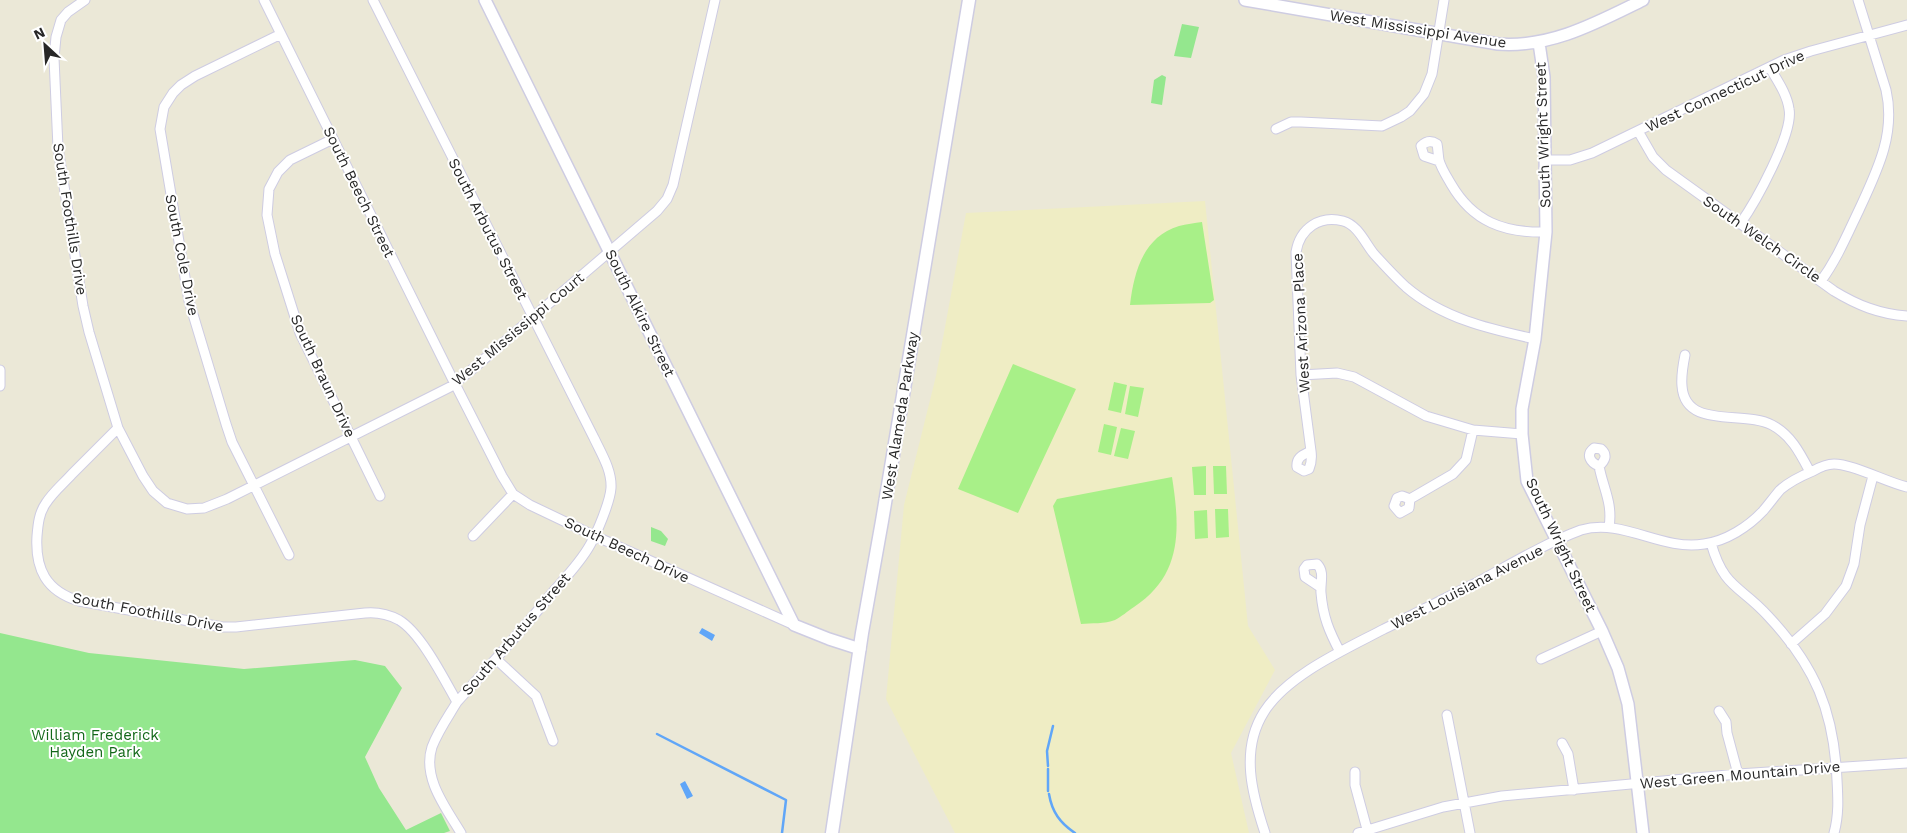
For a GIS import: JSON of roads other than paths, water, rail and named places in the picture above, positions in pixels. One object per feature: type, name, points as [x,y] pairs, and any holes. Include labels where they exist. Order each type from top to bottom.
[{"type":"main road","name":"West Alameda Parkway","points":[[832,833],[860,649],[969,0]]},
{"type":"street","name":"South Foothills Drive","points":[[86,0],[68,12],[61,20],[56,37],[54,51],[58,148],[85,315],[118,428],[54,493],[40,515],[37,541],[38,563],[46,580],[58,591],[70,598],[86,603],[228,628],[357,613],[385,614],[401,621],[410,629],[439,671],[456,702]]},
{"type":"street","name":"South Beech Street","points":[[264,0],[455,384]]},
{"type":"street","name":"South Arbutus Street","points":[[373,0],[602,454],[609,473],[610,494],[595,536],[585,553],[496,659],[456,702]]},
{"type":"street","name":"South Alkire Street","points":[[485,0],[794,625]]},
{"type":"street","name":"West Mississippi Court","points":[[118,428],[148,485],[157,496],[167,503],[187,509],[204,508],[227,499],[455,384],[657,211],[671,191],[678,169],[715,0]]},
{"type":"street","name":"West Mississippi Avenue","points":[[1245,0],[1511,45],[1539,43],[1571,34],[1643,0]]},
{"type":"street","points":[[1276,129],[1283,124],[1301,122],[1382,126],[1401,117],[1418,103],[1429,85],[1436,58],[1444,0]]},
{"type":"street","points":[[1821,281],[1842,246],[1877,170],[1888,135],[1888,97],[1858,0]]},
{"type":"street","name":"West Connecticut Drive","points":[[1545,160],[1577,158],[1796,56],[1907,26]]},
{"type":"street","name":"South Cole Drive","points":[[281,34],[195,76],[181,85],[168,100],[160,122],[160,136],[189,301],[230,436],[289,555]]},
{"type":"street","name":"South Wright Street","points":[[1539,43],[1544,77],[1546,232],[1535,339],[1522,410],[1522,434],[1527,481],[1602,631],[1618,668],[1626,695],[1643,833]]},
{"type":"street","points":[[1740,224],[1761,188],[1789,121],[1788,104],[1770,68]]},
{"type":"street","name":"South Welch Circle","points":[[1638,131],[1648,150],[1661,166],[1845,298],[1862,306],[1888,314],[1907,316]]},
{"type":"street","name":"South Braun Drive","points":[[333,139],[290,160],[281,168],[270,184],[266,209],[275,254],[297,324],[380,496]]},
{"type":"street","points":[[1439,160],[1458,196],[1483,218],[1503,228],[1528,233],[1546,232]]},
{"type":"street","name":"West Arizona Place","points":[[1311,451],[1301,375],[1296,252],[1298,243],[1309,227],[1329,220],[1352,225],[1374,253],[1405,286],[1432,307],[1491,329],[1535,339]]},
{"type":"street","points":[[1685,355],[1682,386],[1685,399],[1690,407],[1708,415],[1750,418],[1772,425],[1794,443],[1810,472]]},
{"type":"street","points":[[0,370],[0,386]]},
{"type":"street","points":[[1301,375],[1337,373],[1354,377],[1426,416],[1472,430],[1522,434]]},
{"type":"street","name":"South Beech Drive","points":[[455,384],[513,494],[530,505],[595,536],[794,625],[828,639],[860,649]]},
{"type":"street","points":[[1410,499],[1453,474],[1466,460],[1472,430]]},
{"type":"street","name":"West Louisiana Avenue","points":[[1265,833],[1256,806],[1250,774],[1250,750],[1263,713],[1277,695],[1294,680],[1340,652],[1557,541],[1587,528],[1610,527],[1671,544],[1711,543],[1733,534],[1748,524],[1786,486],[1810,472],[1827,465],[1838,464],[1907,487]]},
{"type":"street","points":[[1599,466],[1609,498],[1610,527]]},
{"type":"street","points":[[1790,644],[1825,614],[1846,586],[1854,564],[1860,525],[1874,476]]},
{"type":"street","points":[[473,536],[513,494]]},
{"type":"street","points":[[1711,543],[1717,562],[1725,577],[1762,610],[1790,644],[1810,673],[1825,703],[1830,721],[1836,766],[1838,815],[1834,833]]},
{"type":"street","points":[[1320,587],[1326,625],[1340,652]]},
{"type":"street","points":[[1541,659],[1602,631]]},
{"type":"street","points":[[496,659],[536,696],[553,741]]},
{"type":"street","points":[[456,702],[434,742],[430,764],[434,784],[461,833]]},
{"type":"street","points":[[1719,711],[1726,722],[1738,774]]},
{"type":"street","points":[[1448,715],[1470,833]]},
{"type":"street","points":[[1562,743],[1568,754],[1574,790]]},
{"type":"street","name":"West Green Mountain Drive","points":[[1365,832],[1464,802],[1502,796],[1836,766],[1907,763]]},
{"type":"street","points":[[1355,772],[1355,785],[1365,832]]},
{"type":"water","points":[[702,628],[715,635],[712,641],[699,633]]},
{"type":"water","points":[[685,781],[693,796],[687,799],[680,784]]},
{"type":"waterway","points":[[1048,766],[1047,751],[1053,726]]},
{"type":"waterway","points":[[657,734],[786,800],[782,833]]},
{"type":"waterway","points":[[1048,769],[1048,791]]},
{"type":"waterway","points":[[1049,794],[1052,806],[1058,816],[1075,833]]},
{"type":"park label","name":"William Frederick Hayden Park","points":[[95,744]]}]
